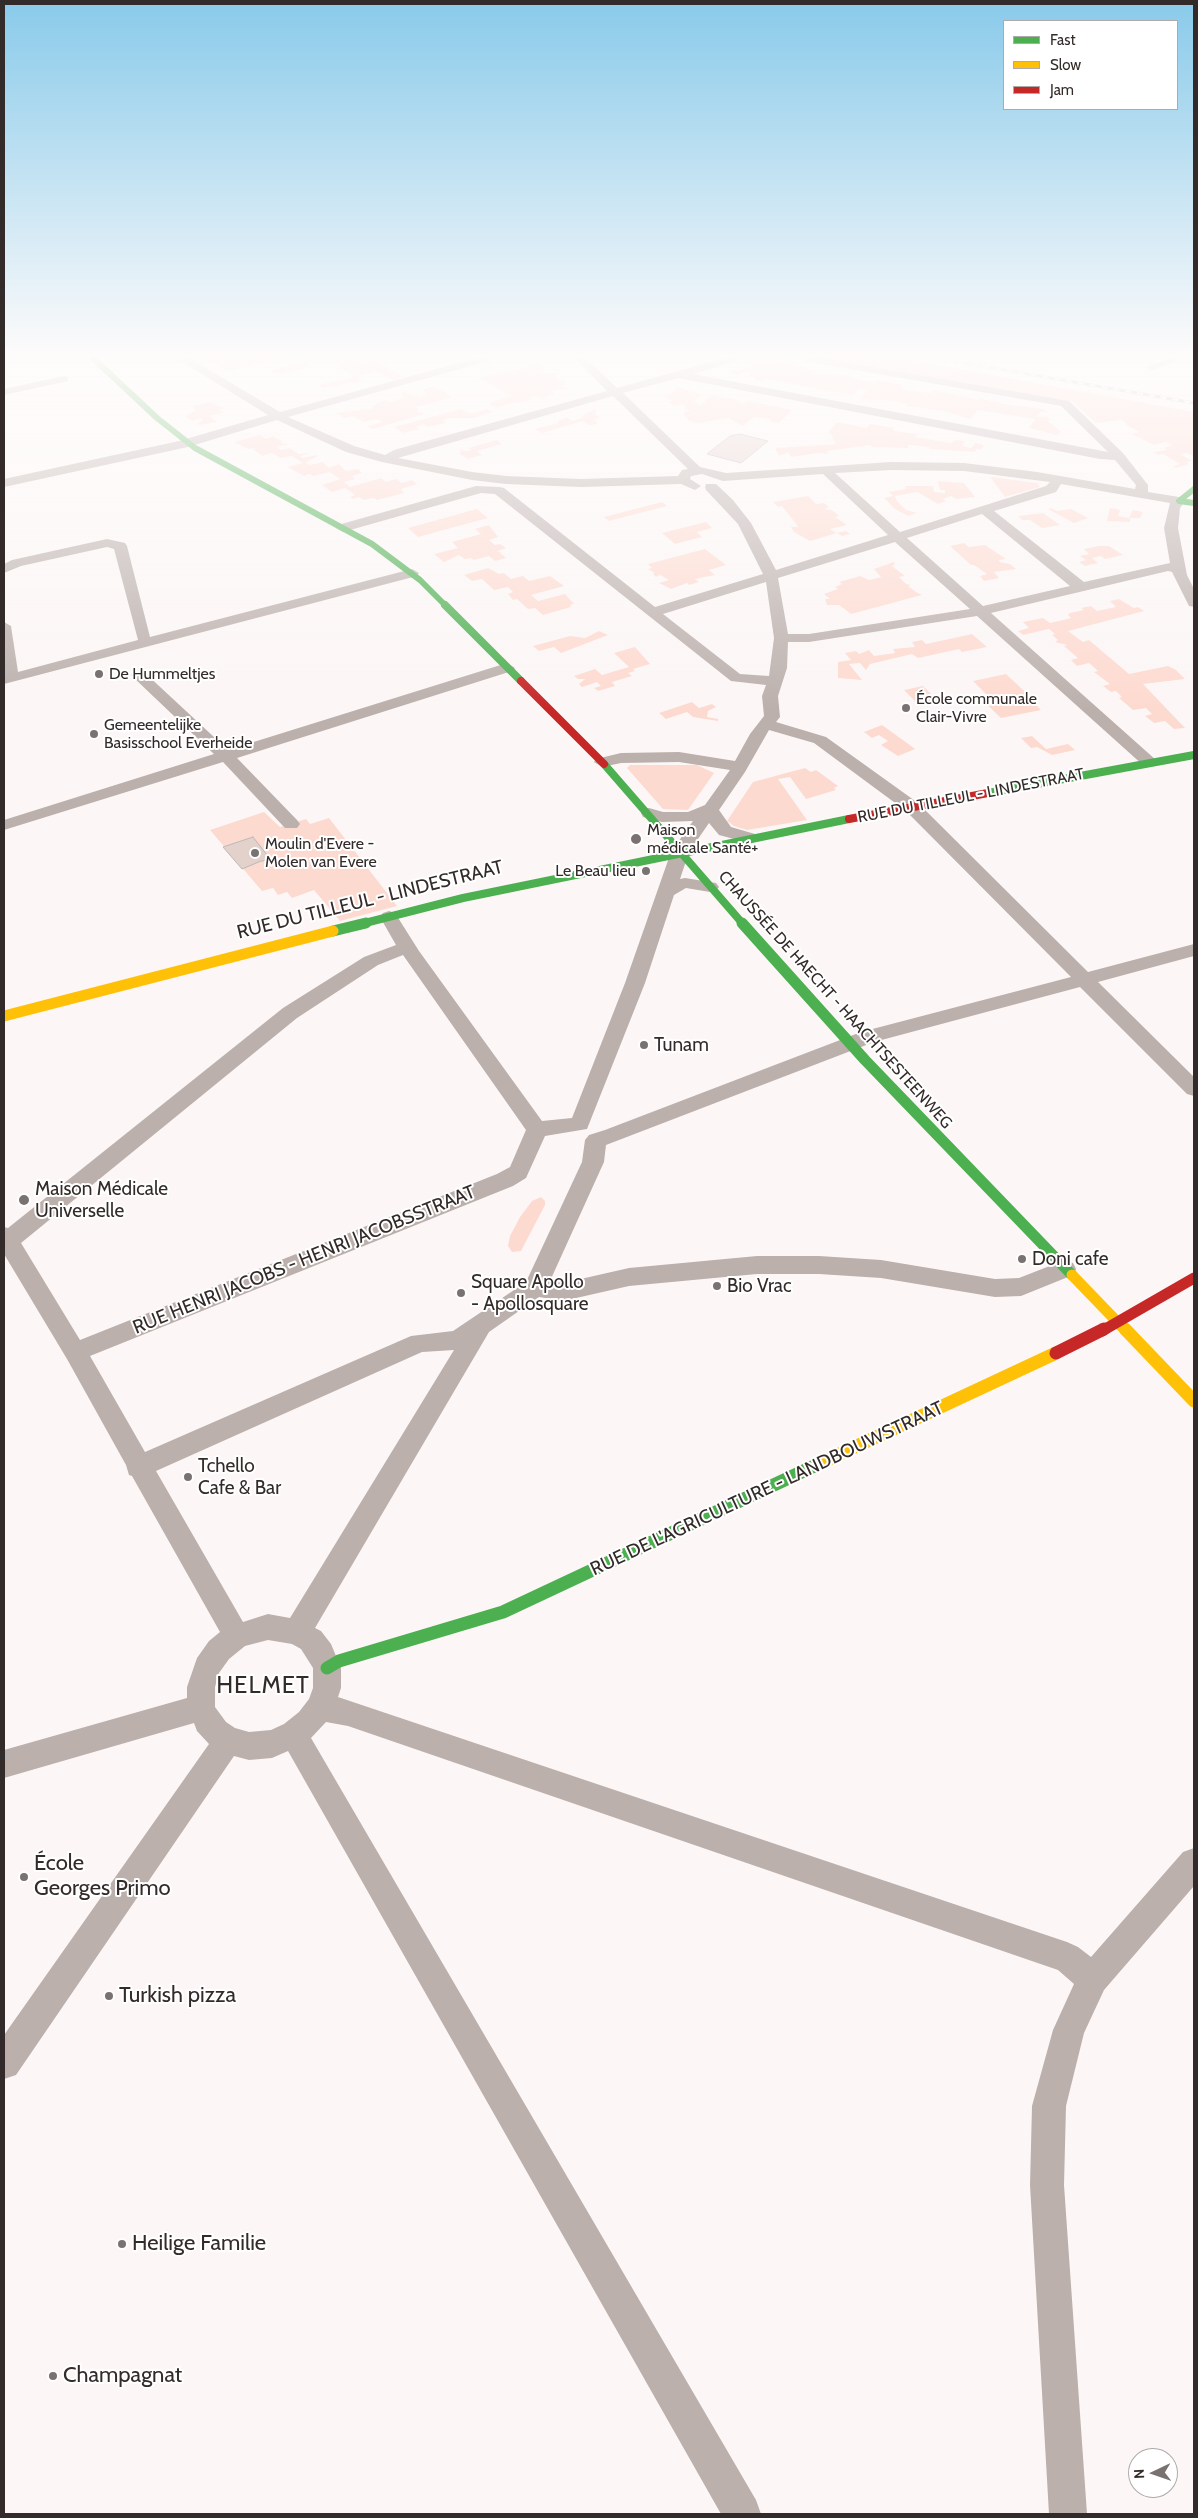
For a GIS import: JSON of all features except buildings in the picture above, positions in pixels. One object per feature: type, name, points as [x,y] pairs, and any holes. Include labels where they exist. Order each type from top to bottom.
[{"type":"street","points":[[4,483],[37,476]]},
{"type":"street","name":"CHAUSSÉE DE HAECHT - HAACHTSESTEENWEG","points":[[248,476],[372,544],[412,573],[602,762],[649,813],[710,887],[850,1044],[1194,1401]]},
{"type":"street","points":[[454,476],[502,485],[683,480],[694,486],[710,487],[722,482],[723,477],[745,476]]},
{"type":"street","points":[[683,480],[684,476]]},
{"type":"street","points":[[832,476],[1150,763]]},
{"type":"street","points":[[1023,476],[1194,503]]},
{"type":"street","points":[[1134,476],[1142,485],[1141,494]]},
{"type":"street","points":[[654,612],[1051,490],[1058,480]]},
{"type":"street","points":[[343,528],[485,483]]},
{"type":"street","points":[[502,485],[736,678],[774,682]]},
{"type":"street","points":[[580,1124],[635,983],[680,852],[739,767],[758,734],[772,718],[770,696],[780,668],[781,638],[775,590],[771,576],[744,523],[728,503],[710,487]]},
{"type":"street","points":[[1194,489],[1184,495],[1174,507],[1171,528],[1178,568],[1194,603]]},
{"type":"street","points":[[985,510],[1082,588]]},
{"type":"street","points":[[4,569],[18,563],[107,543],[120,546],[143,637],[147,643]]},
{"type":"street","points":[[781,638],[809,638],[981,611],[1168,567],[1178,568]]},
{"type":"street","points":[[4,626],[7,679],[412,573]]},
{"type":"street","points":[[4,825],[507,668]]},
{"type":"street","points":[[139,675],[225,756],[291,824]]},
{"type":"street","points":[[767,725],[802,733],[820,740],[912,807],[1194,1089]]},
{"type":"street","name":"RUE DU TILLEUL - LINDESTRAAT","points":[[4,1016],[463,898],[749,838],[1194,755]]},
{"type":"street","points":[[602,762],[621,758],[679,756],[739,767]]},
{"type":"street","points":[[649,813],[662,817],[690,817],[710,809]]},
{"type":"street","name":"RUE DU TILLEUL - LINDESTRAAT","points":[[710,809],[718,826],[725,831],[749,838]]},
{"type":"street","points":[[667,892],[672,887],[686,884],[710,887]]},
{"type":"street","points":[[389,917],[406,947],[526,1118],[537,1129],[580,1124]]},
{"type":"street","points":[[237,1636],[138,1467],[75,1352],[5,1241],[290,1013],[370,961],[406,947]]},
{"type":"street","points":[[596,1140],[609,1138],[850,1044],[1194,950]]},
{"type":"street","points":[[580,1124],[596,1140]]},
{"type":"street","name":"RUE HENRI JACOBS - HENRI JACOBSSTRAAT","points":[[75,1352],[505,1180],[518,1172],[526,1158],[537,1129]]},
{"type":"street","points":[[138,1467],[418,1343],[458,1340],[482,1322],[536,1288],[593,1162],[596,1140]]},
{"type":"street","points":[[536,1288],[563,1292],[630,1277],[688,1270],[802,1264],[881,1269],[995,1288],[1021,1287],[1065,1269]]},
{"type":"street","name":"RUE DE L'AGRICULTURE - LANDBOUWSTRAAT","points":[[326,1668],[339,1661],[503,1612],[1020,1371],[1117,1323],[1194,1278]]},
{"type":"street","points":[[298,1632],[482,1322]]},
{"type":"street","points":[[268,1627],[298,1632],[316,1647],[326,1668],[326,1688],[320,1707],[309,1722],[294,1734],[272,1744],[249,1746],[228,1740],[216,1732],[207,1721],[201,1707],[201,1687],[207,1667],[219,1650],[237,1636],[268,1627]]},
{"type":"street","points":[[4,1764],[201,1707]]},
{"type":"street","points":[[320,1707],[333,1708],[367,1719],[1066,1958],[1093,1979]]},
{"type":"street","points":[[294,1734],[306,1759],[742,2514]]},
{"type":"street","points":[[4,2063],[228,1740]]},
{"type":"street","points":[[1068,2514],[1046,2184],[1049,2106],[1069,2030],[1093,1979],[1194,1863]]},
{"type":"shaded area","points":[[335,476],[354,476],[352,476],[355,479],[344,482],[350,487],[381,478],[386,482],[396,479],[402,483],[412,480],[417,484],[401,489],[404,493],[377,500],[374,498],[363,500],[359,497],[353,499],[350,497],[355,495],[345,488],[332,492],[322,485],[340,479]]},
{"type":"shaded area","points":[[992,477],[1037,483],[1040,487],[1005,497]]},
{"type":"shaded area","points":[[938,481],[964,483],[975,497],[956,499],[951,496],[943,499],[946,501],[938,504],[917,492],[895,496],[897,501],[906,510],[917,513],[908,516],[895,509],[884,498],[893,496],[889,492],[906,489],[905,486],[933,486],[934,492],[945,493],[945,490],[940,490]]},
{"type":"shaded area","points":[[808,496],[816,504],[824,503],[829,507],[824,509],[832,510],[839,516],[835,517],[847,525],[830,529],[836,533],[846,531],[850,534],[842,536],[837,533],[810,541],[794,532],[791,527],[798,527],[797,525],[782,506],[778,507],[773,502]]},
{"type":"shaded area","points":[[662,502],[667,506],[609,521],[604,517]]},
{"type":"shaded area","points":[[1051,508],[1057,511],[1071,509],[1088,518],[1074,523],[1048,509]]},
{"type":"shaded area","points":[[1110,508],[1120,510],[1118,516],[1129,518],[1133,510],[1143,512],[1140,518],[1130,518],[1130,522],[1107,521]]},
{"type":"shaded area","points":[[477,509],[488,518],[418,537],[408,528]]},
{"type":"shaded area","points":[[1043,513],[1060,525],[1042,528],[1030,520],[1022,520],[1018,516]]},
{"type":"shaded area","points":[[706,522],[712,528],[697,532],[702,537],[675,544],[662,533]]},
{"type":"shaded area","points":[[489,525],[498,537],[489,540],[495,545],[500,544],[506,548],[498,551],[506,558],[495,561],[489,556],[474,560],[471,558],[465,559],[459,555],[444,562],[434,554],[458,548],[452,542],[481,534],[475,529]]},
{"type":"shaded area","points":[[964,543],[969,547],[985,545],[1006,559],[999,560],[1000,562],[1010,564],[1016,569],[994,572],[999,578],[984,581],[980,576],[987,574],[971,565],[950,546]]},
{"type":"shaded area","points":[[1109,546],[1123,555],[1105,559],[1101,556],[1092,558],[1098,563],[1085,566],[1079,562],[1086,560],[1080,556],[1089,554],[1084,549]]},
{"type":"shaded area","points":[[705,549],[726,565],[709,570],[715,575],[695,579],[699,582],[689,585],[687,583],[671,589],[659,583],[669,580],[660,575],[656,577],[653,574],[655,573],[648,569],[652,568],[648,564]]},
{"type":"shaded area","points":[[894,562],[895,564],[892,566],[905,576],[899,577],[906,584],[911,585],[908,586],[922,595],[851,614],[839,605],[827,605],[825,599],[830,599],[824,594],[838,589],[835,587],[842,584],[839,582],[860,576],[869,580],[881,577],[874,569]]},
{"type":"shaded area","points":[[488,568],[499,574],[504,573],[511,579],[523,576],[529,581],[550,576],[564,586],[531,595],[538,601],[565,594],[574,604],[570,605],[571,607],[543,615],[535,608],[528,609],[517,599],[513,600],[508,594],[513,592],[508,587],[494,590],[482,579],[472,581],[464,575]]},
{"type":"shaded area","points":[[1119,599],[1134,608],[1138,607],[1144,611],[1068,631],[1083,642],[1089,640],[1129,674],[1168,666],[1176,670],[1185,679],[1143,684],[1185,728],[1174,729],[1165,721],[1154,723],[1145,716],[1152,714],[1146,708],[1133,710],[1119,698],[1122,697],[1116,691],[1111,692],[1103,686],[1110,684],[1094,672],[1098,671],[1089,663],[1077,666],[1071,660],[1078,658],[1064,646],[1067,645],[1055,642],[1058,640],[1049,629],[1023,635],[1018,631],[1029,628],[1023,622],[1043,618],[1050,623],[1059,621],[1071,618],[1068,615],[1070,613],[1084,610],[1081,608],[1091,606],[1097,611],[1116,607],[1110,601]]},
{"type":"shaded area","points":[[599,631],[608,635],[561,653],[554,647],[539,651],[533,646],[570,636],[585,638]]},
{"type":"shaded area","points":[[972,634],[987,647],[962,652],[959,649],[918,658],[912,654],[870,664],[866,670],[860,663],[849,664],[862,680],[838,678],[838,662],[851,660],[845,653],[856,651],[859,654],[869,650],[874,656],[895,653],[893,649],[915,647],[912,642],[922,640],[926,644]]},
{"type":"shaded area","points":[[635,647],[650,664],[633,669],[635,671],[628,673],[632,676],[612,682],[615,686],[598,691],[594,688],[601,686],[597,682],[582,687],[579,684],[585,679],[578,679],[574,676],[595,669],[602,675],[629,667],[614,653]]},
{"type":"shaded area","points":[[1006,674],[1037,703],[1035,704],[1041,710],[1001,718],[979,697],[987,695],[973,681]]},
{"type":"shaded area","points":[[923,686],[939,702],[920,706],[904,690]]},
{"type":"shaded area","points":[[692,702],[699,708],[712,704],[716,707],[708,711],[707,717],[718,719],[718,721],[693,717],[687,712],[666,719],[659,713]]},
{"type":"shaded area","points":[[882,725],[915,749],[898,756],[881,745],[888,741],[879,735],[872,738],[864,732]]},
{"type":"shaded area","points":[[1032,736],[1046,749],[1068,744],[1075,750],[1052,755],[1037,747],[1031,748],[1021,738]]},
{"type":"shaded area","points":[[630,765],[697,765],[714,773],[688,810],[663,809],[627,768]]},
{"type":"shaded area","points":[[805,768],[811,772],[816,770],[838,786],[834,788],[836,790],[806,799],[790,777],[778,779],[807,820],[747,830],[734,826],[727,821],[753,782]]},
{"type":"shaded area","points":[[264,812],[280,827],[306,819],[310,824],[329,818],[397,906],[340,921],[314,890],[292,898],[287,892],[278,895],[273,888],[262,891],[210,830]]},
{"type":"shaded area","points":[[541,1197],[545,1201],[545,1205],[521,1251],[512,1252],[508,1246],[510,1236],[520,1217],[532,1201]]},
{"type":"traffic: fast","points":[[246,476],[372,544],[420,580],[521,681]]},
{"type":"traffic: fast","points":[[1194,489],[1179,501],[1194,503]]},
{"type":"traffic: fast","points":[[988,793],[1194,755]]},
{"type":"traffic: fast","points":[[604,764],[697,873],[865,1060],[1072,1275]]},
{"type":"traffic: fast","points":[[333,931],[463,898],[849,819]]},
{"type":"traffic: fast","points":[[327,1668],[339,1661],[503,1612],[827,1460]]},
{"type":"traffic: slow","points":[[4,1016],[333,931]]},
{"type":"traffic: slow","points":[[1072,1275],[1194,1401]]},
{"type":"traffic: slow","points":[[827,1460],[1056,1353]]},
{"type":"traffic: jam","points":[[521,681],[604,764]]},
{"type":"traffic: jam","points":[[849,819],[988,793]]},
{"type":"traffic: jam","points":[[1056,1353],[1096,1334],[1194,1278]]},
{"type":"place","name":"De Hummeltjes","points":[[99,674]]},
{"type":"place","name":"École communale Clair-Vivre","points":[[906,708]]},
{"type":"place","name":"Gemeentelijke Basisschool Everheide","points":[[94,734]]},
{"type":"place","name":"Maison médicale Santé+","points":[[636,839]]},
{"type":"place","name":"Moulin d'Evere - Molen van Evere","points":[[255,853]]},
{"type":"place","name":"Le Beau lieu","points":[[646,871]]},
{"type":"place","name":"Tunam","points":[[644,1045]]},
{"type":"place","name":"Maison Médicale Universelle","points":[[24,1200]]},
{"type":"place","name":"Doni cafe","points":[[1022,1259]]},
{"type":"place","name":"Bio Vrac","points":[[717,1286]]},
{"type":"place","name":"Square Apollo - Apollosquare","points":[[461,1293]]},
{"type":"place","name":"Tchello Cafe & Bar","points":[[188,1477]]},
{"type":"place","name":"École Georges Primo","points":[[24,1877]]},
{"type":"place","name":"Turkish pizza","points":[[109,1996]]},
{"type":"place","name":"Heilige Familie","points":[[122,2244]]},
{"type":"place","name":"Champagnat","points":[[53,2376]]},
{"type":"district","name":"HELMET","points":[[263,1686]]}]
